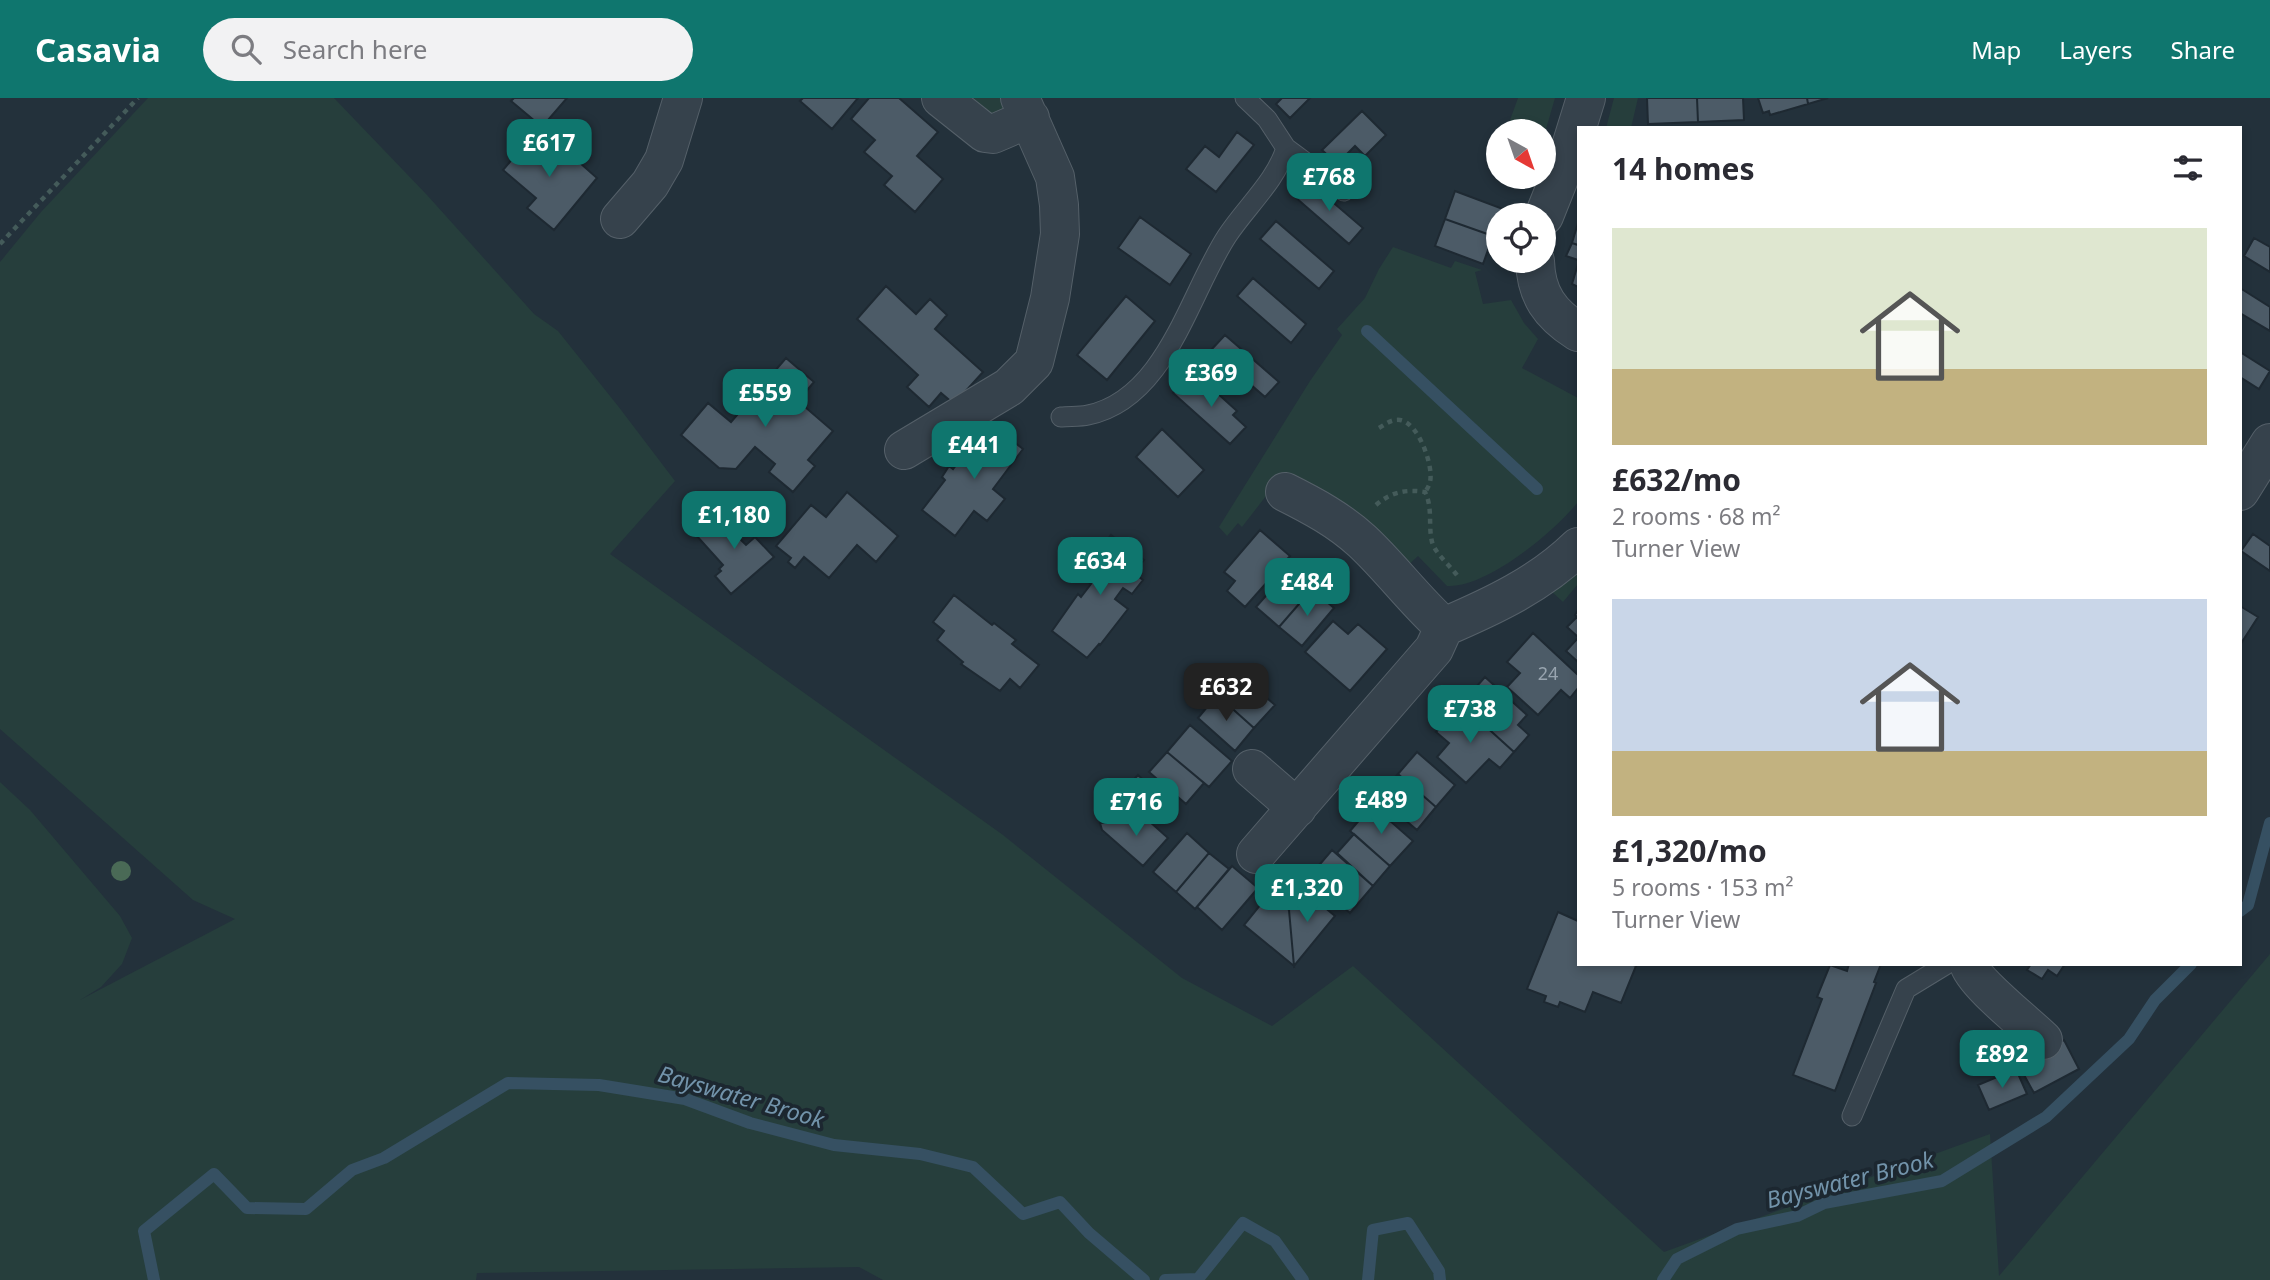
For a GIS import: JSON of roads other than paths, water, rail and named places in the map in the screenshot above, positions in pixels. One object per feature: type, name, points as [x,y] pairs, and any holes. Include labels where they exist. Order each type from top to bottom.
[{"type":"street","points":[[620,219],[650,184],[664,160],[683,98]]},
{"type":"street","points":[[904,450],[1009,387],[1034,362],[1050,298],[1060,234],[1055,177],[1025,108],[993,134],[985,133],[941,98]]},
{"type":"street","points":[[1577,126],[1586,98]]},
{"type":"street","points":[[1549,203],[1577,127]]},
{"type":"street","points":[[1535,273],[1535,281],[1548,307],[1577,331]]},
{"type":"street","points":[[2242,488],[2270,443]]},
{"type":"street","points":[[1285,492],[1324,512],[1352,533],[1422,607],[1444,626]]},
{"type":"street","points":[[1256,854],[1434,649],[1444,626],[1479,611],[1547,574],[1577,548]]},
{"type":"street","points":[[1252,769],[1297,808]]},
{"type":"street","points":[[1969,966],[1987,989],[2043,1040]]},
{"type":"lane","points":[[1245,98],[1267,119],[1286,148],[1344,191]]},
{"type":"lane","points":[[1061,417],[1088,415],[1113,406],[1138,387],[1161,360],[1227,236],[1278,169],[1286,148]]},
{"type":"lane","points":[[1852,1116],[1906,989],[1944,966]]},
{"type":"waterway","points":[[1367,331],[1537,489]]},
{"type":"waterway","name":"Bayswater Brook","points":[[2242,910],[2248,905],[2270,823]]},
{"type":"waterway","name":"Bayswater Brook","points":[[1663,1280],[1677,1259],[1737,1229],[1797,1216],[1824,1203],[1942,1181],[2046,1117],[2129,1039],[2155,1000],[2189,966]]},
{"type":"waterway","name":"Bayswater Brook","points":[[154,1280],[144,1231],[214,1174],[247,1208],[306,1209],[352,1170],[384,1158],[508,1083],[599,1085],[685,1099],[750,1123],[834,1145],[920,1154],[973,1167],[1023,1214],[1060,1202],[1089,1233],[1144,1280]]},
{"type":"waterway","name":"Bayswater Brook","points":[[1165,1280],[1198,1279],[1243,1223],[1275,1241],[1303,1280]]},
{"type":"waterway","name":"Bayswater Brook","points":[[1368,1280],[1373,1230],[1408,1223],[1439,1271],[1440,1280]]}]
